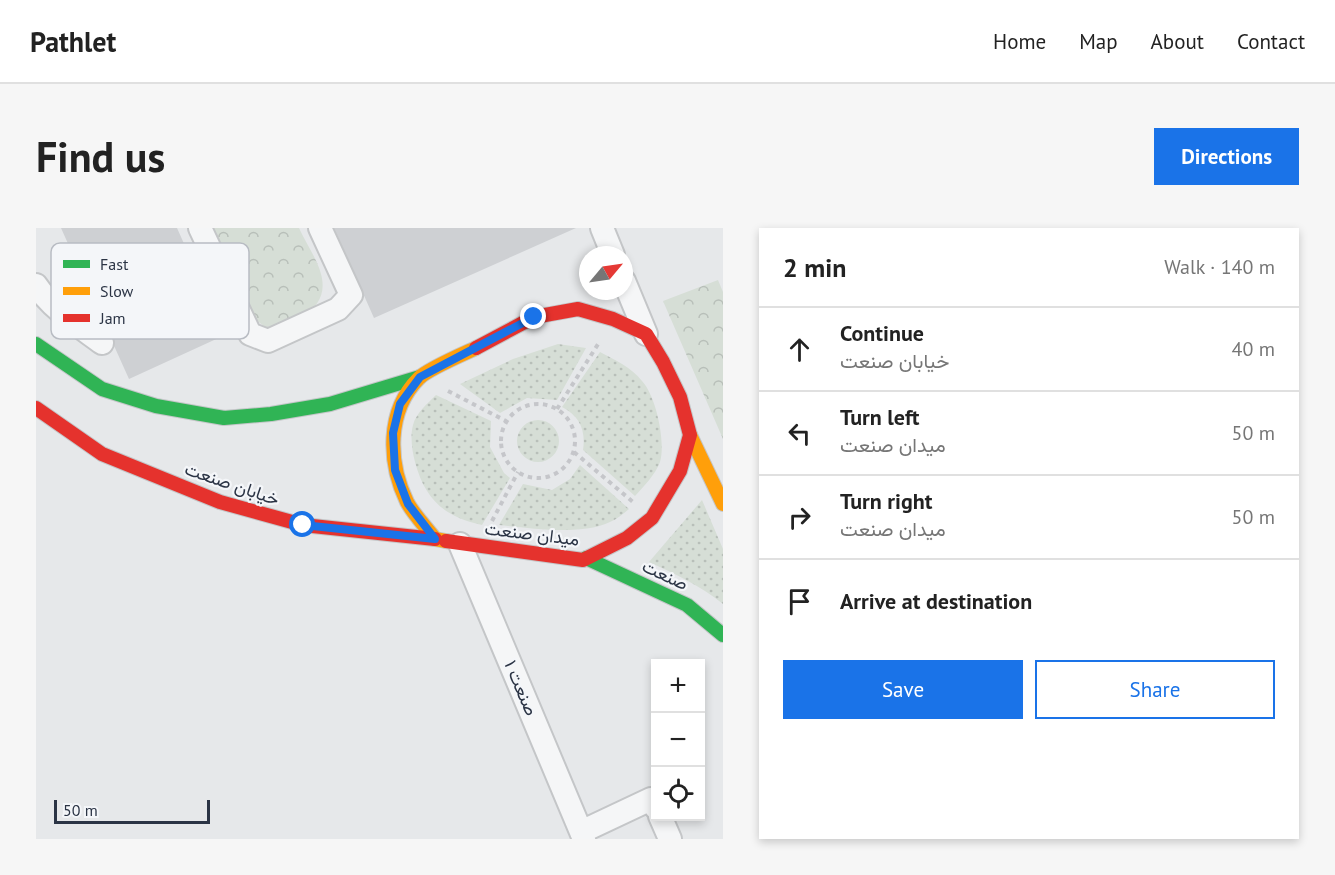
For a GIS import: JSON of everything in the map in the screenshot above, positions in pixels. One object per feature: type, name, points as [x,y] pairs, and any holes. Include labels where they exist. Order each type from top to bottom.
[{"type":"street","points":[[201,228],[208,243]]},
{"type":"street","points":[[249,332],[268,341],[338,309],[351,296],[320,228]]},
{"type":"street","points":[[602,228],[609,246]]},
{"type":"street","points":[[36,285],[51,302]]},
{"type":"street","points":[[632,300],[646,334],[663,362],[680,398],[690,435],[723,504]]},
{"type":"street","points":[[36,344],[59,362],[102,389],[156,406],[224,418],[271,414],[330,404],[420,377],[534,317],[578,309],[614,319],[646,334]]},
{"type":"street","points":[[97,339],[102,343]]},
{"type":"street","points":[[36,357],[59,362]]},
{"type":"street","points":[[420,377],[400,404],[393,433],[395,470],[408,504],[435,539]]},
{"type":"street","name":"خیابان صنعت","points":[[36,408],[102,454],[220,502],[303,525],[435,539]]},
{"type":"street","name":"میدان صنعت","points":[[435,539],[583,560],[627,538],[652,518],[680,471],[690,435]]},
{"type":"street","name":"صنعت ۱","points":[[469,544],[583,835],[651,799]]},
{"type":"street","name":"صنعت","points":[[586,558],[687,605],[723,635]]},
{"type":"street","points":[[662,821],[670,839]]},
{"type":"path","points":[[557,409],[614,319]]},
{"type":"path","points":[[420,377],[506,421]]},
{"type":"path","points":[[536,403],[548,404],[557,409],[567,417],[573,428],[576,439],[574,452],[564,468],[547,477],[534,478],[518,472],[511,467],[504,456],[501,444],[501,432],[506,421],[524,406],[536,403]]},
{"type":"path","points":[[574,452],[652,518]]},
{"type":"path","points":[[469,544],[518,472]]},
{"type":"green space","points":[[214,228],[299,228],[321,274],[323,287],[315,306],[298,318],[265,327],[255,319],[249,306],[249,243],[221,243]]},
{"type":"green space","points":[[718,280],[723,292],[723,439],[663,301]]},
{"type":"green space","points":[[558,344],[586,348],[557,400],[527,398],[500,413],[460,384],[513,359]]},
{"type":"green space","points":[[600,352],[628,368],[642,381],[652,397],[661,432],[662,453],[658,467],[635,496],[583,450],[584,437],[580,425],[573,415],[562,407]]},
{"type":"green space","points":[[436,395],[491,421],[490,447],[504,473],[510,478],[482,525],[457,517],[438,505],[424,487],[419,475],[412,448],[412,429],[419,412]]},
{"type":"green space","points":[[538,420],[553,426],[559,441],[553,456],[538,462],[523,456],[517,441],[523,426]]},
{"type":"green space","points":[[580,465],[629,509],[610,522],[585,529],[555,530],[499,525],[523,484],[552,490],[570,479]]},
{"type":"green space","points":[[702,500],[723,549],[723,604],[697,586],[649,562]]},
{"type":"building","points":[[61,228],[177,228],[184,243],[68,243]]},
{"type":"building","points":[[334,228],[576,228],[374,318]]},
{"type":"building","points":[[111,339],[216,339],[129,379]]},
{"type":"traffic: fast","points":[[36,344],[102,389],[156,406],[224,418],[271,414],[330,404],[420,377]]},
{"type":"traffic: fast","points":[[586,558],[687,605],[723,635]]},
{"type":"traffic: slow","points":[[446,541],[435,539],[407,502],[396,471],[394,454],[396,421],[408,391],[419,378],[476,348]]},
{"type":"traffic: slow","points":[[690,435],[723,504]]},
{"type":"traffic: jam","points":[[446,541],[583,560],[627,538],[652,518],[680,471],[690,435],[680,397],[646,334],[613,319],[578,309]]},
{"type":"traffic: jam","points":[[476,348],[534,317],[578,309]]},
{"type":"traffic: jam","points":[[36,408],[102,454],[220,502],[303,525],[435,539]]},
{"type":"route","points":[[303,525],[435,539],[408,504],[395,470],[393,433],[400,404],[420,377],[534,317]]}]
